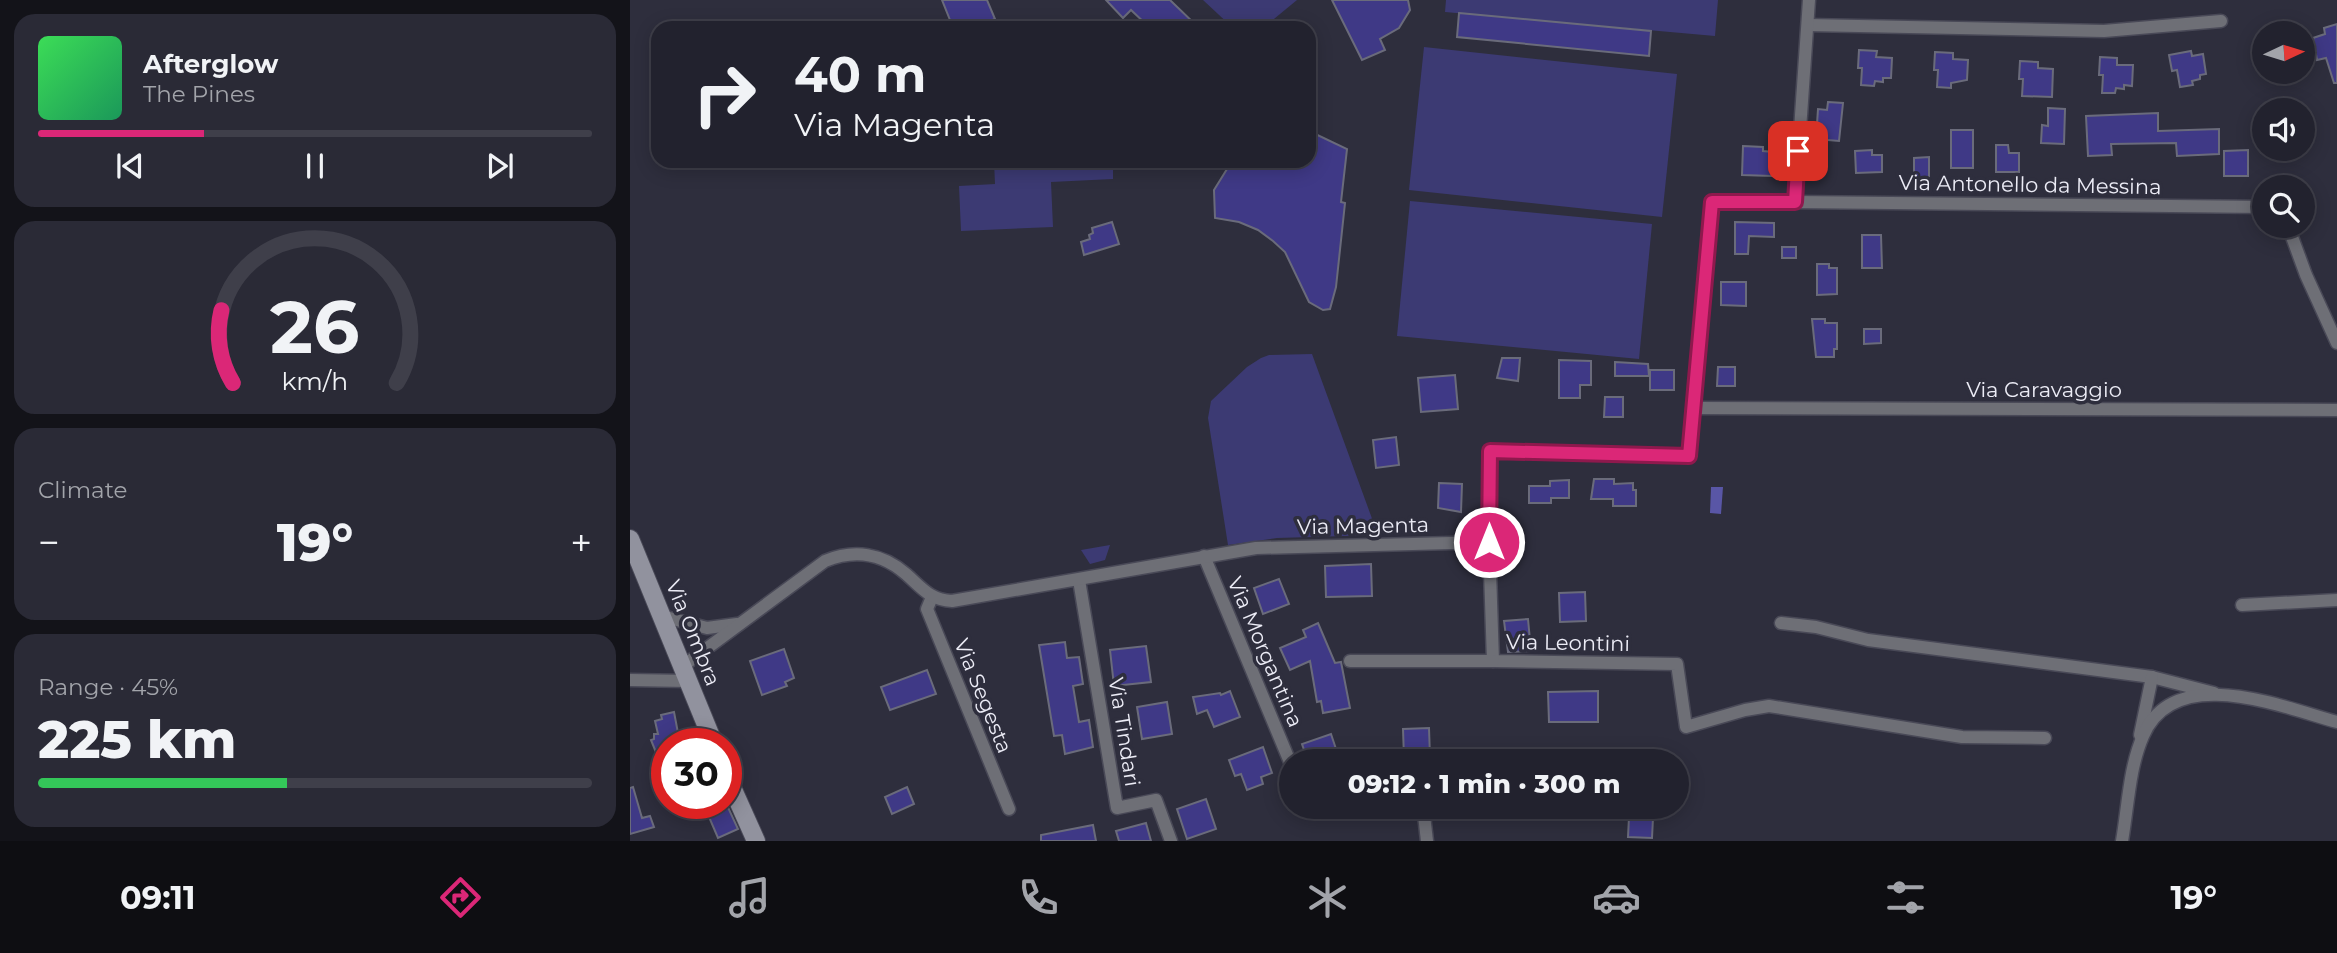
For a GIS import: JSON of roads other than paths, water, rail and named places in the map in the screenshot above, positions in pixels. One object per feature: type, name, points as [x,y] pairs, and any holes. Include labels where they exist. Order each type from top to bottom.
[{"type":"main road","name":"Via Ombra","points":[[630,539],[707,728]]},
{"type":"main road","points":[[742,810],[756,841]]},
{"type":"street","points":[[1489,542],[1490,451],[1689,456],[1712,202],[1795,202],[1810,0]]},
{"type":"street","points":[[1808,24],[2104,32],[2221,21]]},
{"type":"street","name":"Via Antonello da Messina","points":[[1795,202],[2252,207]]},
{"type":"street","points":[[2292,238],[2337,343]]},
{"type":"street","name":"Via Caravaggio","points":[[1693,408],[2337,410]]},
{"type":"street","name":"Via Magenta","points":[[932,597],[940,600],[963,600],[1256,548],[1489,542]]},
{"type":"street","name":"Via Leontini","points":[[1489,542],[1493,661],[1677,664],[1686,727],[1769,706],[1962,737],[2045,737]]},
{"type":"street","points":[[630,680],[685,673],[741,623],[825,561],[854,553],[866,554],[891,563],[932,597]]},
{"type":"street","name":"Via Morgantina","points":[[1204,556],[1285,749]]},
{"type":"street","name":"Via Tindari","points":[[1079,580],[1117,808],[1156,800],[1171,841]]},
{"type":"street","name":"Via Segesta","points":[[932,597],[927,609],[1009,809]]},
{"type":"street","points":[[2242,605],[2337,600]]},
{"type":"street","points":[[662,616],[707,628],[741,623]]},
{"type":"street","points":[[1781,623],[1816,626],[1868,640],[2152,677],[2214,693],[2245,697],[2337,722]]},
{"type":"street","points":[[1350,661],[1493,661]]},
{"type":"street","points":[[2122,841],[2152,677]]},
{"type":"street","points":[[2137,751],[2144,733],[2166,707],[2197,695],[2214,693]]},
{"type":"street","points":[[1424,819],[1427,841]]}]
